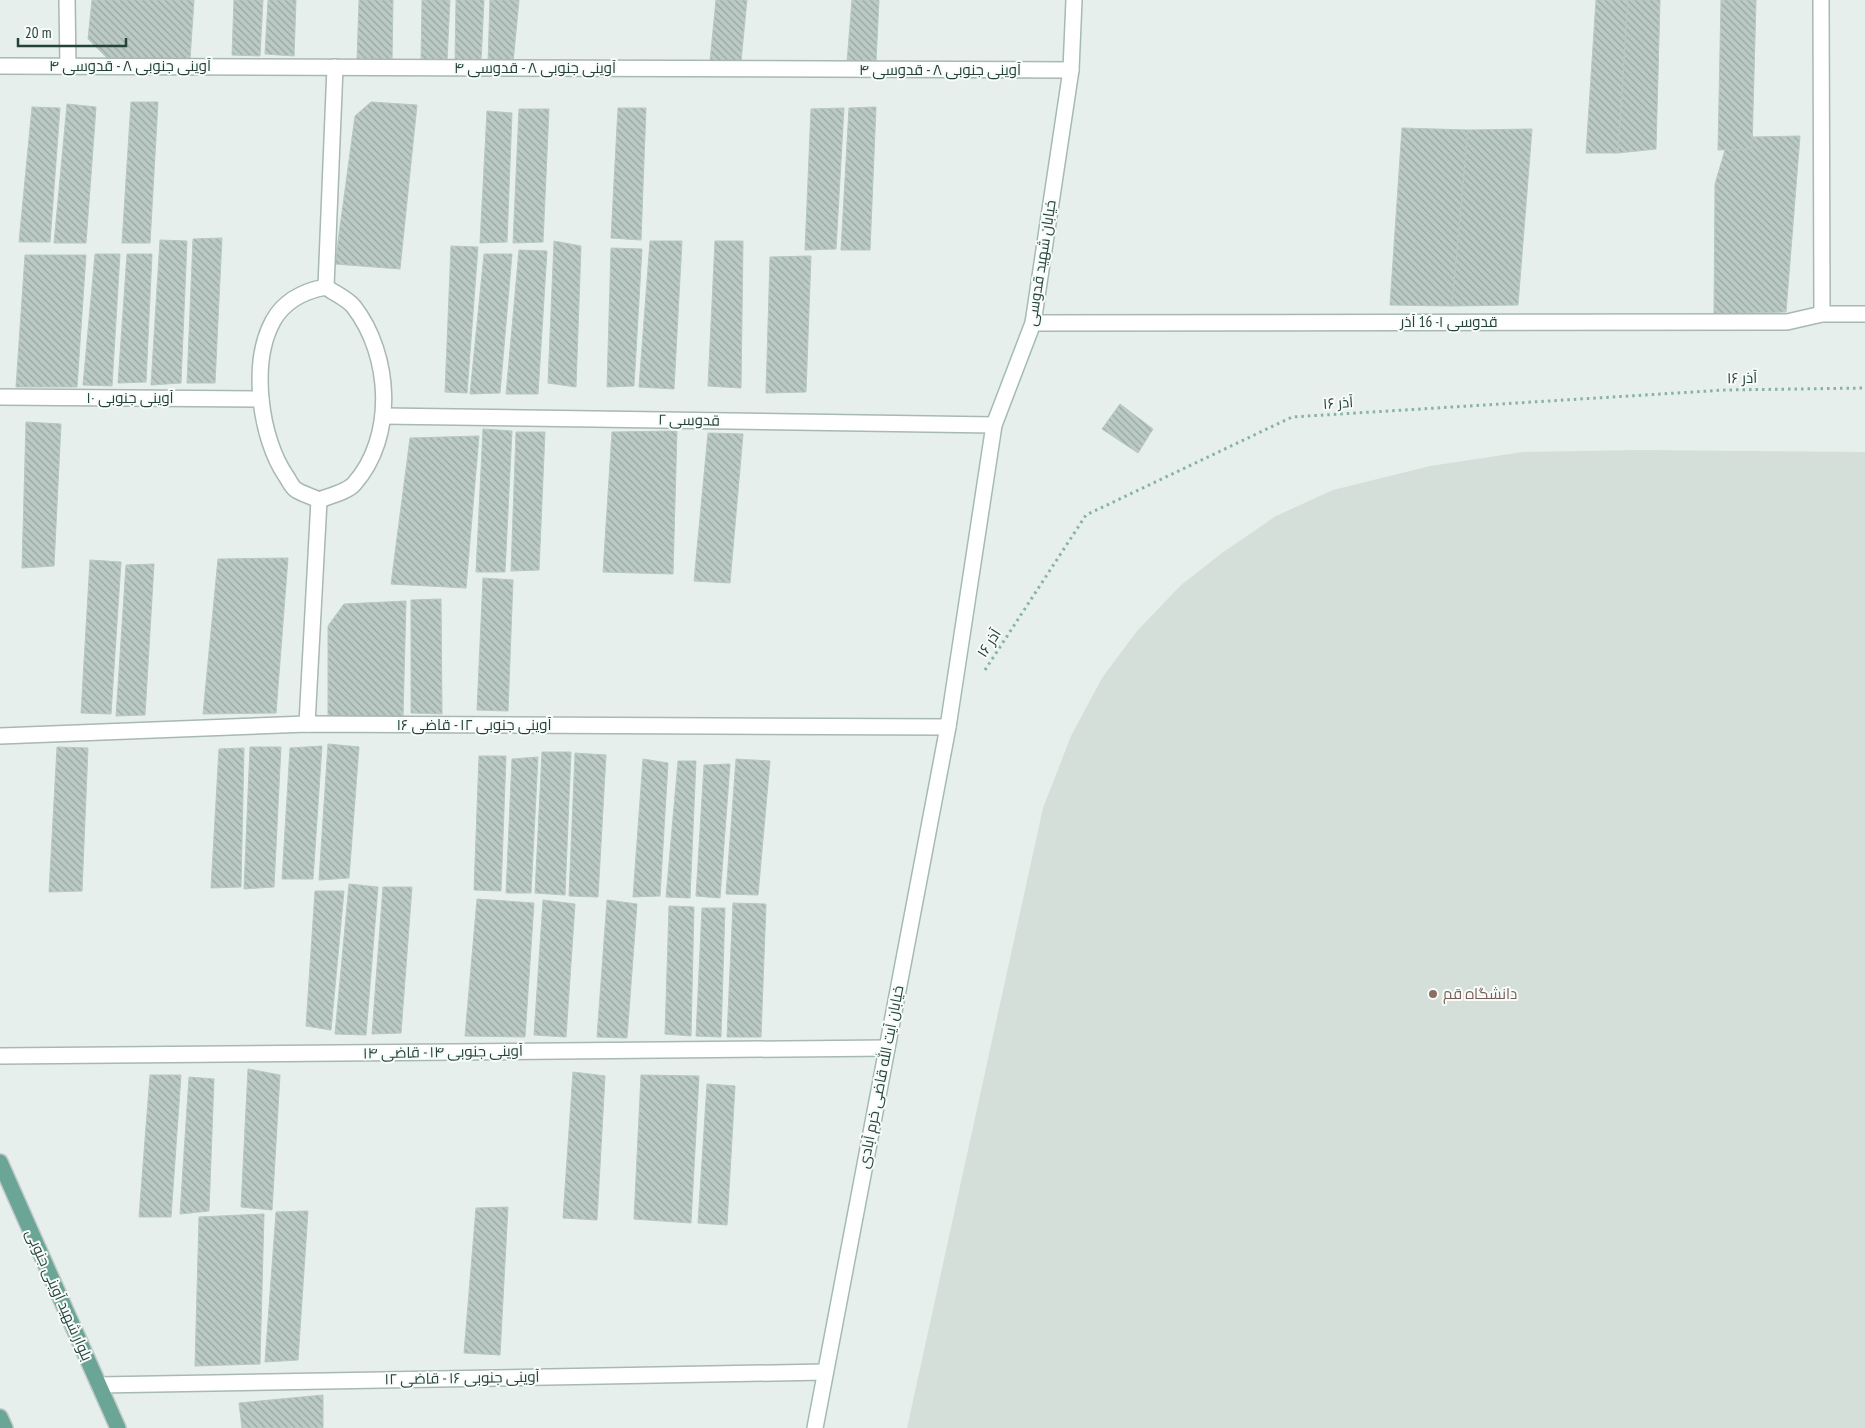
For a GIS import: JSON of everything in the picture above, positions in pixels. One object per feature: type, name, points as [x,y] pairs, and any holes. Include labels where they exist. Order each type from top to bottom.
[{"type":"main road","name":"بلوار شهید آوینی جنوبی","points":[[0,1162],[118,1428]]},
{"type":"main road","points":[[0,1417],[5,1428]]},
{"type":"street","points":[[66,0],[68,66]]},
{"type":"street","name":"خیابان شهید قدوسی","points":[[948,727],[994,425],[1033,323],[1070,70],[1074,0]]},
{"type":"street","points":[[1821,0],[1822,314]]},
{"type":"street","name":"آوینی جنوبی ۸ - قدوسی ۴","points":[[0,66],[1070,70]]},
{"type":"street","points":[[326,288],[335,67]]},
{"type":"street","points":[[326,288],[353,305],[374,342],[382,378],[383,416],[372,458],[352,486],[319,500],[295,489],[278,465],[268,436],[260,398],[263,350],[273,321],[289,302],[306,291],[326,288]]},
{"type":"street","name":"قدوسی ۱- 16 آذر","points":[[1033,323],[1787,322],[1822,314],[1865,314]]},
{"type":"street","name":"آوینی جنوبی ۱۰","points":[[0,397],[260,398]]},
{"type":"street","name":"قدوسی ۲","points":[[383,416],[994,425]]},
{"type":"street","points":[[307,724],[319,500]]},
{"type":"street","name":"آوینی جنوبی ۱۲ - قاضی ۱۶","points":[[0,736],[307,724],[948,727]]},
{"type":"street","name":"خیابان آیت الله قاضی خرم آبادی","points":[[815,1428],[948,727]]},
{"type":"street","name":"آوینی جنوبی ۱۴ - قاضی ۱۴","points":[[0,1056],[887,1048]]},
{"type":"street","name":"آوینی جنوبی ۱۶ - قاضی ۱۲","points":[[99,1385],[825,1372]]},
{"type":"path","name":"۱۶ آذر","points":[[980,678],[1086,515],[1292,417],[1724,390],[1865,388]]},
{"type":"shaded area","name":"دانشگاه قم","points":[[1640,450],[1865,452],[1865,1428],[907,1428],[1043,808],[1071,736],[1102,678],[1137,631],[1181,585],[1222,553],[1276,516],[1333,490],[1430,466],[1523,452]]},
{"type":"building","points":[[92,0],[194,0],[190,59],[107,58],[88,39]]},
{"type":"building","points":[[234,0],[263,0],[260,56],[232,55]]},
{"type":"building","points":[[268,0],[296,0],[294,56],[265,54]]},
{"type":"building","points":[[359,0],[393,0],[392,61],[357,62]]},
{"type":"building","points":[[422,0],[450,0],[447,61],[421,60]]},
{"type":"building","points":[[456,0],[484,0],[481,62],[455,61]]},
{"type":"building","points":[[490,0],[519,0],[513,63],[488,63]]},
{"type":"building","points":[[716,0],[747,0],[741,61],[710,61]]},
{"type":"building","points":[[852,0],[879,0],[876,62],[847,62]]},
{"type":"building","points":[[1596,0],[1628,0],[1618,153],[1586,153]]},
{"type":"building","points":[[1628,0],[1660,0],[1656,149],[1618,153]]},
{"type":"building","points":[[1721,0],[1756,0],[1752,149],[1718,150]]},
{"type":"building","points":[[131,102],[158,102],[150,243],[122,243]]},
{"type":"building","points":[[371,102],[417,105],[400,269],[335,264],[355,116]]},
{"type":"building","points":[[67,104],[96,107],[86,243],[54,243]]},
{"type":"building","points":[[32,107],[60,108],[50,242],[19,242]]},
{"type":"building","points":[[876,107],[870,250],[841,250],[849,108]]},
{"type":"building","points":[[618,108],[646,108],[641,240],[611,238]]},
{"type":"building","points":[[844,108],[836,249],[805,250],[811,109]]},
{"type":"building","points":[[519,109],[549,109],[543,242],[513,243]]},
{"type":"building","points":[[487,111],[512,113],[507,242],[480,243]]},
{"type":"building","points":[[1402,128],[1468,130],[1452,306],[1390,305]]},
{"type":"building","points":[[1532,129],[1518,305],[1452,306],[1468,130]]},
{"type":"building","points":[[1800,136],[1786,312],[1714,314],[1715,184],[1725,150],[1752,149],[1752,137]]},
{"type":"building","points":[[222,238],[215,383],[187,383],[193,239]]},
{"type":"building","points":[[160,240],[187,241],[181,383],[151,385]]},
{"type":"building","points":[[554,241],[581,246],[576,387],[548,383]]},
{"type":"building","points":[[650,241],[682,241],[674,389],[639,387]]},
{"type":"building","points":[[715,241],[743,241],[741,388],[708,386]]},
{"type":"building","points":[[451,246],[478,247],[467,393],[445,392]]},
{"type":"building","points":[[611,248],[642,249],[634,386],[607,387]]},
{"type":"building","points":[[519,250],[547,251],[538,394],[506,394]]},
{"type":"building","points":[[95,254],[120,254],[112,386],[83,385]]},
{"type":"building","points":[[127,254],[152,254],[146,382],[118,383]]},
{"type":"building","points":[[484,254],[512,254],[500,393],[470,394]]},
{"type":"building","points":[[25,255],[86,255],[77,387],[16,387]]},
{"type":"building","points":[[811,256],[806,392],[766,393],[770,257]]},
{"type":"building","points":[[1120,404],[1153,429],[1138,453],[1102,429]]},
{"type":"building","points":[[26,422],[61,424],[54,566],[22,568]]},
{"type":"building","points":[[483,429],[512,431],[505,572],[476,572]]},
{"type":"building","points":[[677,431],[673,574],[603,572],[612,432]]},
{"type":"building","points":[[516,432],[545,432],[539,570],[511,571]]},
{"type":"building","points":[[708,433],[743,434],[730,583],[694,581]]},
{"type":"building","points":[[479,436],[466,588],[391,584],[410,438]]},
{"type":"building","points":[[288,558],[276,713],[203,714],[218,559]]},
{"type":"building","points":[[90,560],[121,562],[111,714],[81,713]]},
{"type":"building","points":[[154,564],[145,715],[116,716],[126,565]]},
{"type":"building","points":[[483,578],[513,580],[508,711],[477,710]]},
{"type":"building","points":[[441,599],[442,714],[411,713],[411,600]]},
{"type":"building","points":[[406,601],[403,718],[328,716],[328,626],[344,604]]},
{"type":"building","points":[[328,744],[359,747],[349,878],[319,880]]},
{"type":"building","points":[[322,746],[313,879],[282,879],[290,748]]},
{"type":"building","points":[[57,747],[88,748],[82,891],[49,892]]},
{"type":"building","points":[[250,747],[281,747],[274,887],[244,889]]},
{"type":"building","points":[[244,748],[241,887],[211,888],[219,749]]},
{"type":"building","points":[[542,752],[571,752],[565,895],[535,893]]},
{"type":"building","points":[[575,753],[606,755],[598,897],[569,896]]},
{"type":"building","points":[[479,756],[506,756],[501,891],[474,890]]},
{"type":"building","points":[[538,757],[531,893],[506,893],[512,759]]},
{"type":"building","points":[[643,759],[668,763],[660,896],[633,897]]},
{"type":"building","points":[[736,759],[770,761],[758,895],[726,894]]},
{"type":"building","points":[[678,761],[696,761],[690,898],[666,897]]},
{"type":"building","points":[[730,764],[720,898],[696,896],[704,765]]},
{"type":"building","points":[[349,884],[378,887],[366,1035],[335,1034]]},
{"type":"building","points":[[383,887],[412,887],[401,1033],[372,1034]]},
{"type":"building","points":[[315,891],[344,891],[331,1030],[306,1026]]},
{"type":"building","points":[[477,899],[534,903],[525,1037],[465,1036]]},
{"type":"building","points":[[543,900],[575,904],[566,1037],[534,1035]]},
{"type":"building","points":[[607,900],[637,904],[627,1038],[597,1037]]},
{"type":"building","points":[[733,903],[766,904],[761,1037],[727,1037]]},
{"type":"building","points":[[669,906],[694,907],[691,1036],[665,1034]]},
{"type":"building","points":[[702,908],[725,908],[721,1037],[696,1036]]},
{"type":"building","points":[[248,1069],[280,1075],[272,1210],[241,1207]]},
{"type":"building","points":[[573,1072],[605,1076],[597,1220],[563,1218]]},
{"type":"building","points":[[150,1075],[181,1075],[171,1217],[139,1217]]},
{"type":"building","points":[[641,1075],[699,1076],[691,1223],[634,1219]]},
{"type":"building","points":[[189,1077],[214,1079],[209,1211],[180,1214]]},
{"type":"building","points":[[707,1084],[735,1086],[727,1225],[698,1223]]},
{"type":"building","points":[[508,1207],[500,1355],[464,1353],[476,1208]]},
{"type":"building","points":[[308,1211],[298,1360],[265,1362],[276,1212]]},
{"type":"building","points":[[264,1214],[260,1364],[195,1366],[199,1217]]},
{"type":"building","points":[[323,1395],[323,1428],[242,1428],[239,1403]]},
{"type":"place","name":"دانشگاه قم","points":[[1433,994]]}]
